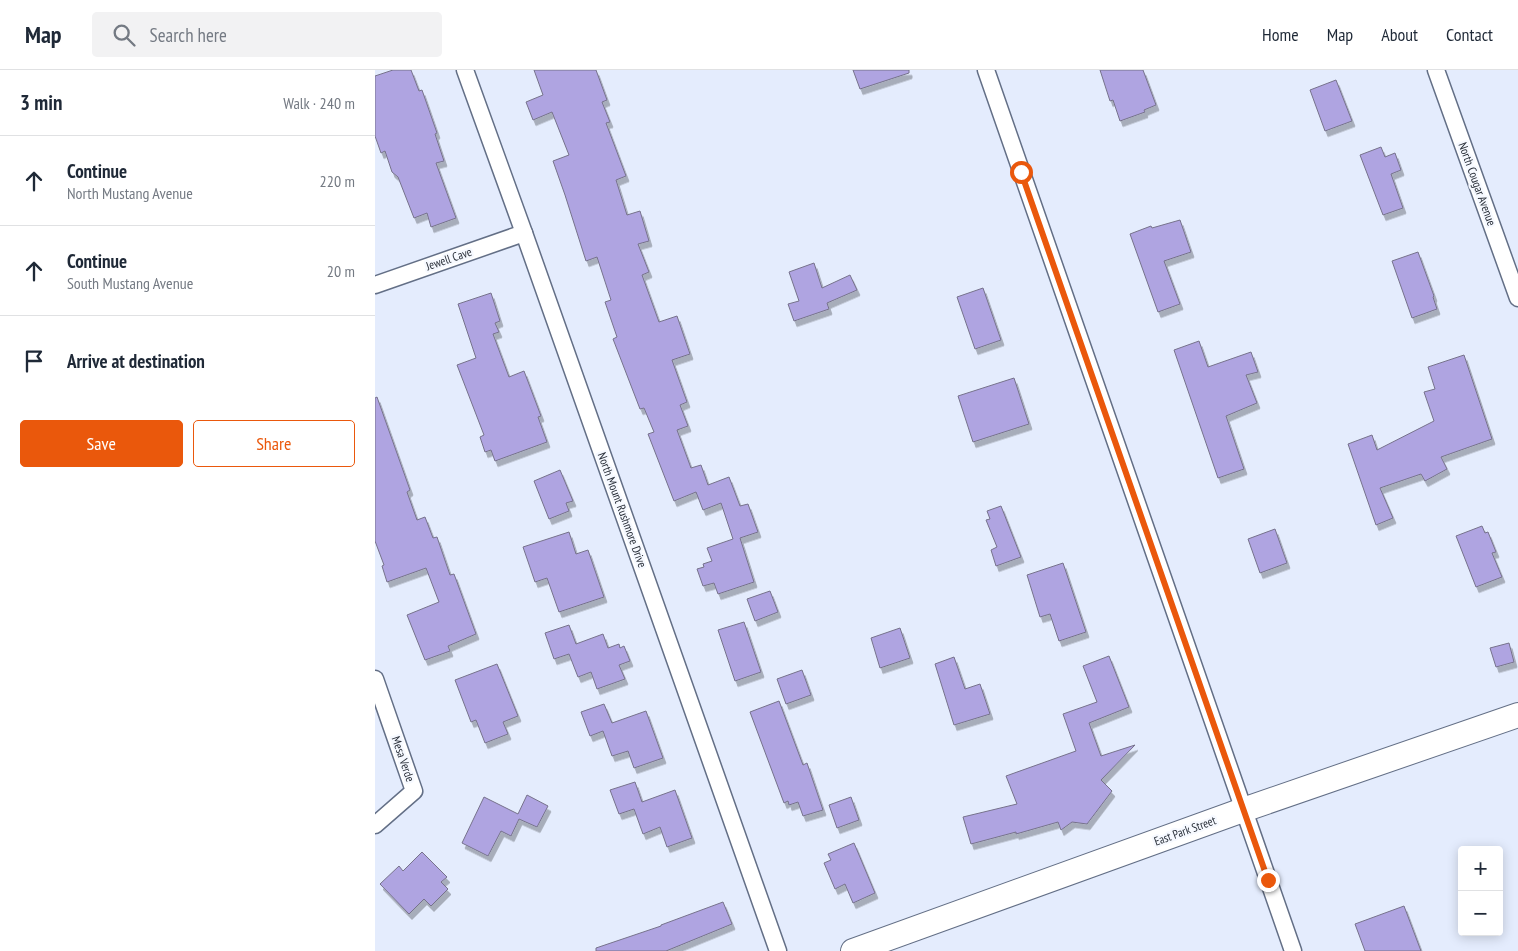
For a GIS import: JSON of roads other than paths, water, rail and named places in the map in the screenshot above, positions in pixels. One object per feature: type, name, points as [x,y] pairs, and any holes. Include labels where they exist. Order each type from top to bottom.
[{"type":"street","name":"North Mount Rushmore Drive","points":[[465,70],[778,951]]},
{"type":"street","points":[[986,70],[1293,951]]},
{"type":"street","name":"North Cougar Avenue","points":[[1436,70],[1518,298]]},
{"type":"street","name":"Jewell Cave","points":[[375,285],[524,233]]},
{"type":"street","name":"Mesa Verde","points":[[375,679],[414,791],[375,825]]},
{"type":"street","name":"East Park Street","points":[[853,951],[1243,810],[1518,715]]}]
